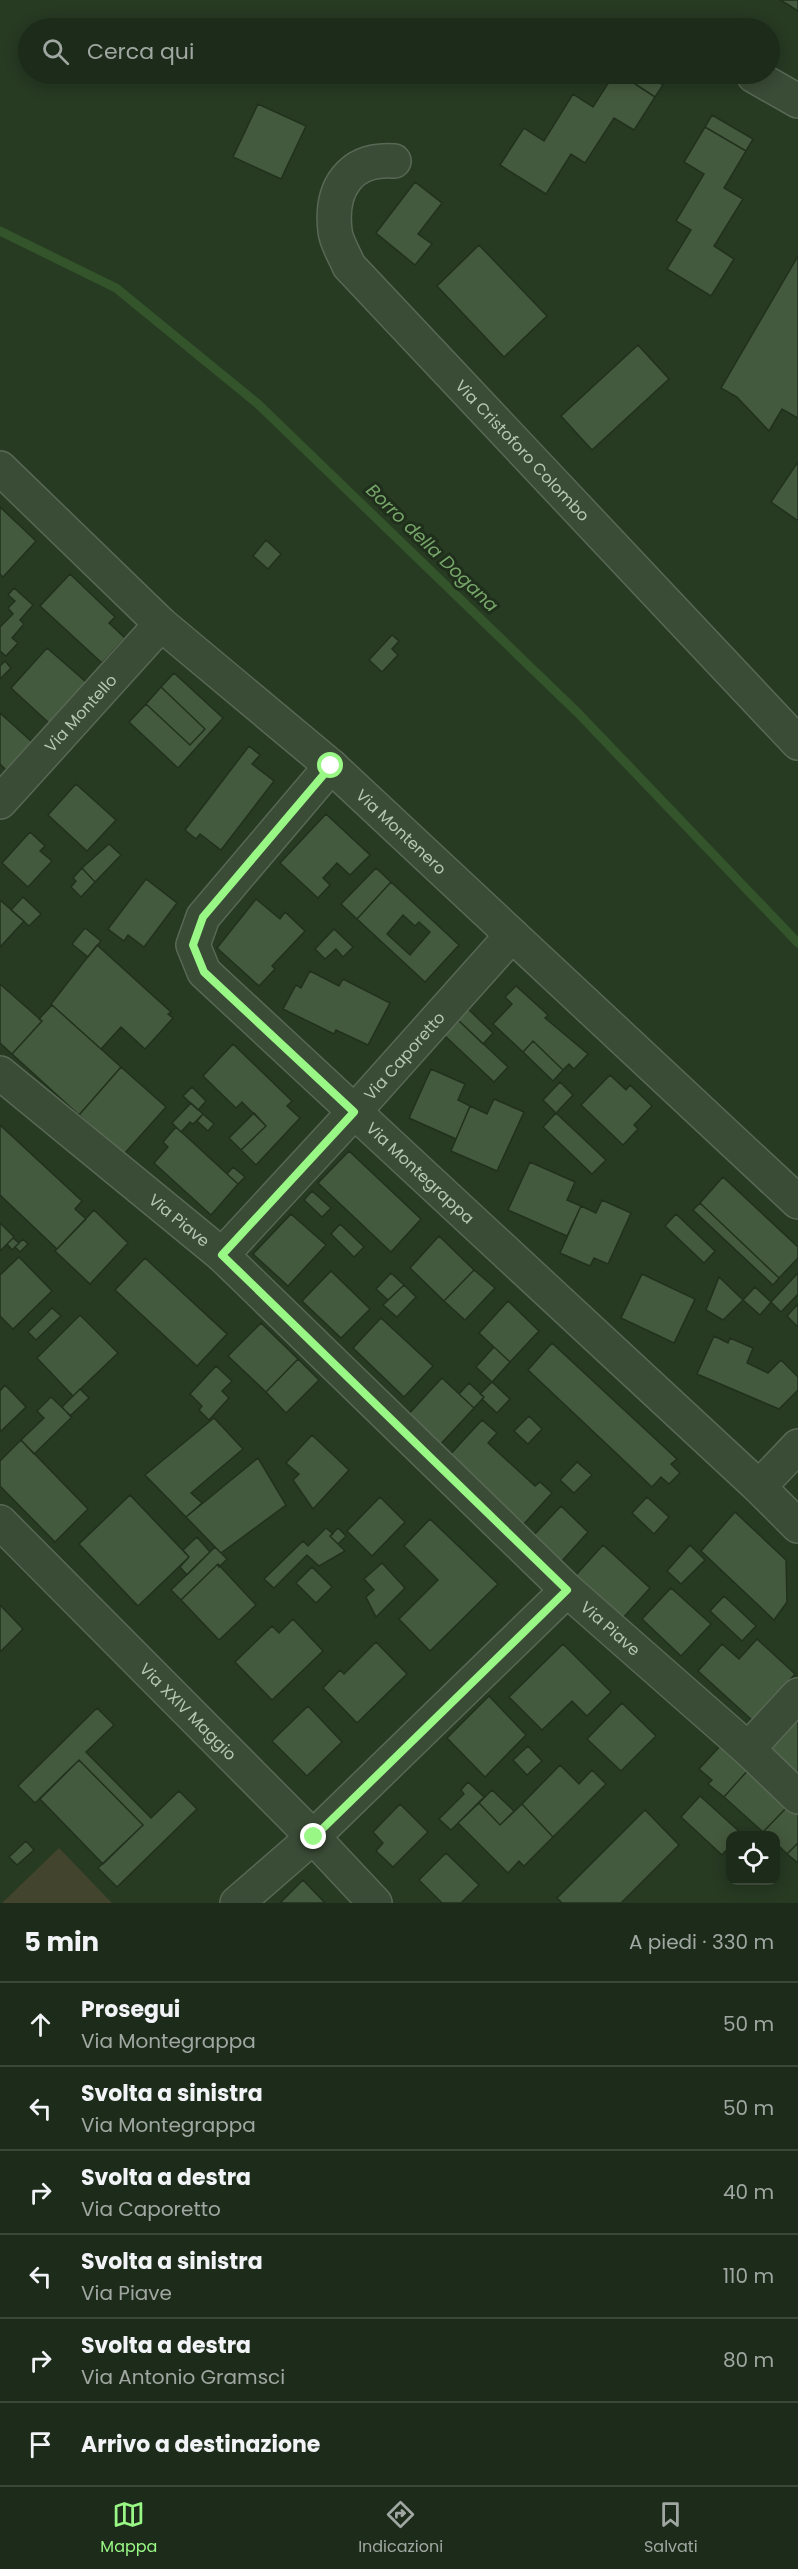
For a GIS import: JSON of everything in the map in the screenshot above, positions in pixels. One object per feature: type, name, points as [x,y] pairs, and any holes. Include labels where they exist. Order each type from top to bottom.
[{"type":"street","points":[[768,84],[798,101]]},
{"type":"street","name":"Via Cristoforo Colombo","points":[[394,161],[378,160],[348,173],[336,196],[335,232],[349,266],[798,743]]},
{"type":"street","name":"Via Montenero","points":[[0,468],[161,624],[331,766],[798,1202]]},
{"type":"street","name":"Via Montello","points":[[0,802],[161,624]]},
{"type":"street","name":"Via Montegrappa","points":[[331,766],[203,917],[193,945],[204,972],[759,1487],[798,1526]]},
{"type":"street","name":"Via Caporetto","points":[[222,1255],[512,935]]},
{"type":"street","name":"Via Piave","points":[[0,1073],[222,1255],[567,1590],[748,1749],[798,1797]]},
{"type":"street","points":[[759,1487],[798,1446]]},
{"type":"street","name":"Via XXIV Maggio","points":[[0,1522],[314,1837],[375,1903]]},
{"type":"street","points":[[237,1903],[314,1837],[567,1590]]},
{"type":"street","points":[[748,1749],[798,1695]]},
{"type":"green space","points":[[59,1848],[112,1903],[2,1903]]},
{"type":"building","points":[[780,0],[798,0],[798,11],[787,4]]},
{"type":"building","points":[[608,84],[635,84],[655,97],[634,130],[614,118],[585,163],[571,154],[546,194],[500,165],[524,128],[544,141],[573,94],[593,107]]},
{"type":"building","points":[[635,84],[663,85],[655,97]]},
{"type":"building","points":[[258,104],[306,126],[281,179],[233,157]]},
{"type":"building","points":[[712,115],[753,139],[746,151],[705,127]]},
{"type":"building","points":[[705,127],[746,151],[724,188],[743,199],[714,246],[734,259],[711,296],[667,269],[691,230],[676,221],[704,174],[684,162]]},
{"type":"building","points":[[415,182],[442,203],[418,234],[432,244],[415,265],[376,233]]},
{"type":"building","points":[[479,245],[547,316],[504,357],[437,286]]},
{"type":"building","points":[[798,256],[798,418],[782,409],[769,431],[737,397],[721,388]]},
{"type":"building","points":[[638,345],[669,379],[592,450],[561,416]]},
{"type":"building","points":[[798,462],[798,519],[797,520],[771,502]]},
{"type":"building","points":[[0,507],[36,541],[3,577],[0,574]]},
{"type":"building","points":[[266,540],[281,554],[268,569],[253,556]]},
{"type":"building","points":[[70,574],[115,617],[109,623],[125,638],[102,663],[40,606]]},
{"type":"building","points":[[14,588],[33,605],[20,620],[24,624],[12,638],[18,643],[6,656],[0,651],[0,627],[13,614],[8,608],[15,601],[8,595]]},
{"type":"building","points":[[392,635],[399,641],[392,649],[398,655],[382,672],[369,660]]},
{"type":"building","points":[[47,648],[86,682],[49,723],[11,688]]},
{"type":"building","points":[[5,661],[11,668],[0,679],[0,666]]},
{"type":"building","points":[[174,673],[223,718],[178,768],[129,722],[146,704],[190,745],[205,729],[161,687]]},
{"type":"building","points":[[161,687],[205,729],[190,745],[146,704]]},
{"type":"building","points":[[0,713],[32,742],[6,770],[0,764]]},
{"type":"building","points":[[249,746],[260,755],[252,764],[274,781],[221,850],[200,834],[196,839],[185,830]]},
{"type":"building","points":[[76,784],[116,820],[87,851],[48,815]]},
{"type":"building","points":[[326,814],[370,855],[350,875],[337,863],[323,878],[330,885],[318,898],[280,863]]},
{"type":"building","points":[[30,832],[45,846],[40,851],[52,861],[28,887],[2,863]]},
{"type":"building","points":[[109,844],[121,855],[95,882],[82,868]]},
{"type":"building","points":[[82,868],[95,882],[81,897],[71,887],[76,881],[73,878]]},
{"type":"building","points":[[376,868],[391,882],[357,919],[341,904]]},
{"type":"building","points":[[146,879],[177,903],[144,947],[128,935],[124,941],[108,929]]},
{"type":"building","points":[[391,882],[459,945],[425,982],[357,919]],"holes":[[[403,915],[415,926],[419,922],[430,932],[410,955],[387,934]]]},
{"type":"building","points":[[23,897],[41,914],[29,926],[11,910]]},
{"type":"building","points":[[256,899],[280,919],[285,912],[305,931],[272,966],[275,969],[259,986],[217,948]]},
{"type":"building","points":[[0,900],[24,921],[0,947]]},
{"type":"building","points":[[85,928],[101,941],[88,957],[72,944]]},
{"type":"building","points":[[334,929],[353,947],[343,957],[336,949],[325,959],[315,949]]},
{"type":"building","points":[[97,945],[171,1012],[168,1014],[173,1018],[145,1049],[121,1027],[101,1049],[51,1004]]},
{"type":"building","points":[[310,971],[339,986],[343,979],[390,1003],[368,1045],[336,1030],[334,1034],[283,1009],[296,985],[301,988]]},
{"type":"building","points":[[0,984],[42,1021],[12,1054],[0,1043]]},
{"type":"building","points":[[516,986],[548,1015],[545,1018],[588,1054],[574,1069],[569,1064],[563,1070],[533,1041],[523,1052],[493,1024],[512,1004],[505,997]]},
{"type":"building","points":[[52,1005],[121,1067],[79,1115],[12,1054],[42,1021],[39,1019]]},
{"type":"building","points":[[468,1009],[493,1033],[483,1044],[458,1020]]},
{"type":"building","points":[[458,1020],[508,1067],[494,1082],[444,1035]]},
{"type":"building","points":[[533,1041],[563,1070],[553,1081],[523,1052]]},
{"type":"building","points":[[233,1044],[292,1101],[287,1106],[300,1118],[256,1165],[241,1150],[266,1126],[242,1102],[236,1108],[203,1076]]},
{"type":"building","points":[[121,1067],[166,1107],[124,1154],[79,1115]]},
{"type":"building","points":[[431,1069],[465,1084],[458,1100],[470,1106],[456,1139],[409,1118]]},
{"type":"building","points":[[610,1075],[626,1090],[630,1085],[652,1106],[634,1125],[638,1129],[623,1145],[581,1105]]},
{"type":"building","points":[[560,1082],[573,1095],[556,1113],[543,1100]]},
{"type":"building","points":[[192,1087],[206,1101],[198,1110],[183,1096]]},
{"type":"building","points":[[494,1099],[524,1112],[497,1171],[451,1151],[470,1106],[487,1114]]},
{"type":"building","points":[[191,1103],[203,1114],[193,1124],[190,1122],[181,1132],[172,1123]]},
{"type":"building","points":[[254,1113],[266,1126],[241,1150],[229,1138]]},
{"type":"building","points":[[556,1113],[606,1160],[592,1174],[543,1127]]},
{"type":"building","points":[[203,1114],[214,1124],[208,1131],[197,1121]]},
{"type":"building","points":[[0,1125],[82,1201],[75,1209],[86,1219],[57,1249],[0,1195]]},
{"type":"building","points":[[176,1127],[238,1184],[211,1215],[154,1163],[168,1147],[163,1142]]},
{"type":"building","points":[[349,1151],[421,1219],[391,1252],[318,1183]]},
{"type":"building","points":[[530,1162],[575,1182],[567,1200],[581,1206],[567,1236],[508,1210]]},
{"type":"building","points":[[233,1167],[245,1177],[238,1184],[227,1174]]},
{"type":"building","points":[[723,1177],[798,1247],[798,1258],[779,1278],[700,1203]]},
{"type":"building","points":[[312,1191],[331,1208],[322,1217],[304,1200]]},
{"type":"building","points":[[602,1200],[631,1213],[608,1264],[594,1258],[590,1266],[560,1253],[581,1206],[596,1213]]},
{"type":"building","points":[[700,1203],[779,1278],[773,1285],[693,1210]]},
{"type":"building","points":[[94,1210],[128,1243],[90,1284],[55,1251]]},
{"type":"building","points":[[291,1214],[326,1245],[288,1286],[253,1254]]},
{"type":"building","points":[[676,1214],[715,1251],[704,1263],[665,1226]]},
{"type":"building","points":[[0,1223],[14,1237],[0,1251]]},
{"type":"building","points":[[340,1224],[364,1247],[354,1257],[331,1234]]},
{"type":"building","points":[[439,1236],[474,1270],[444,1301],[410,1268]]},
{"type":"building","points":[[13,1238],[19,1243],[12,1250],[7,1244]]},
{"type":"building","points":[[23,1239],[28,1244],[20,1252],[15,1247]]},
{"type":"building","points":[[19,1257],[52,1291],[13,1329],[0,1316],[0,1275]]},
{"type":"building","points":[[145,1258],[227,1334],[197,1366],[115,1290]]},
{"type":"building","points":[[474,1270],[495,1288],[465,1320],[444,1301]]},
{"type":"building","points":[[331,1271],[370,1309],[341,1338],[302,1301]]},
{"type":"building","points":[[391,1273],[404,1285],[388,1300],[376,1289]]},
{"type":"building","points":[[798,1273],[798,1294],[781,1312],[771,1302]]},
{"type":"building","points":[[642,1274],[695,1299],[674,1343],[621,1318]]},
{"type":"building","points":[[719,1277],[743,1300],[723,1320],[706,1310]]},
{"type":"building","points":[[404,1285],[416,1297],[397,1317],[383,1305]]},
{"type":"building","points":[[755,1287],[771,1302],[760,1315],[743,1300]]},
{"type":"building","points":[[508,1301],[539,1331],[510,1362],[479,1333]]},
{"type":"building","points":[[798,1304],[798,1327],[787,1316]]},
{"type":"building","points":[[52,1308],[61,1316],[36,1340],[28,1332]]},
{"type":"building","points":[[80,1315],[118,1353],[73,1396],[37,1358]]},
{"type":"building","points":[[381,1318],[433,1366],[404,1397],[353,1348]]},
{"type":"building","points":[[261,1323],[298,1359],[266,1392],[228,1356]]},
{"type":"building","points":[[714,1336],[728,1343],[730,1338],[753,1348],[747,1363],[768,1373],[781,1360],[798,1377],[798,1390],[779,1409],[697,1374]]},
{"type":"building","points":[[552,1343],[677,1459],[671,1464],[680,1473],[669,1484],[661,1477],[652,1487],[528,1370]]},
{"type":"building","points":[[494,1347],[510,1362],[492,1382],[476,1367]]},
{"type":"building","points":[[298,1359],[319,1380],[286,1413],[266,1392]]},
{"type":"building","points":[[216,1366],[232,1381],[222,1391],[229,1398],[209,1420],[199,1410],[202,1406],[190,1394]]},
{"type":"building","points":[[442,1378],[474,1408],[437,1448],[405,1418]]},
{"type":"building","points":[[492,1382],[510,1399],[497,1413],[482,1399],[484,1397],[480,1394]]},
{"type":"building","points":[[469,1383],[484,1397],[474,1408],[459,1394]]},
{"type":"building","points":[[5,1385],[26,1407],[0,1432],[0,1391]]},
{"type":"building","points":[[80,1389],[89,1398],[70,1416],[62,1407]]},
{"type":"building","points":[[51,1397],[72,1417],[34,1454],[21,1440],[44,1418],[37,1411]]},
{"type":"building","points":[[529,1416],[542,1429],[528,1444],[514,1431]]},
{"type":"building","points":[[214,1418],[243,1449],[191,1493],[202,1503],[186,1517],[145,1475]]},
{"type":"building","points":[[482,1420],[497,1433],[488,1443],[535,1486],[540,1482],[552,1493],[522,1526],[447,1458]]},
{"type":"building","points":[[312,1435],[349,1470],[313,1509],[293,1480],[299,1474],[286,1463]]},
{"type":"building","points":[[21,1440],[88,1509],[55,1542],[0,1486],[0,1461]]},
{"type":"building","points":[[258,1458],[286,1505],[221,1553],[186,1517]]},
{"type":"building","points":[[577,1462],[592,1475],[574,1493],[560,1480]]},
{"type":"building","points":[[130,1495],[189,1557],[138,1606],[79,1544]]},
{"type":"building","points":[[380,1497],[405,1522],[372,1556],[347,1531]]},
{"type":"building","points":[[647,1497],[669,1517],[654,1534],[632,1513]]},
{"type":"building","points":[[561,1506],[588,1532],[561,1562],[533,1536]]},
{"type":"building","points":[[735,1512],[786,1560],[787,1602],[774,1620],[701,1551]]},
{"type":"building","points":[[430,1519],[498,1584],[430,1651],[399,1619],[438,1580],[404,1546]]},
{"type":"building","points":[[326,1528],[333,1534],[330,1536],[345,1551],[319,1566],[307,1555],[274,1588],[264,1579],[303,1541],[308,1546]]},
{"type":"building","points":[[338,1528],[346,1536],[338,1544],[330,1536]]},
{"type":"building","points":[[197,1537],[210,1552],[187,1575],[180,1567],[189,1557],[183,1550]]},
{"type":"building","points":[[603,1545],[650,1588],[622,1619],[575,1576]]},
{"type":"building","points":[[690,1545],[705,1560],[681,1584],[667,1571]]},
{"type":"building","points":[[215,1547],[227,1559],[219,1567],[218,1564],[181,1600],[171,1590]]},
{"type":"building","points":[[382,1563],[405,1588],[376,1617],[366,1597],[374,1590],[364,1579]]},
{"type":"building","points":[[218,1564],[256,1605],[219,1640],[181,1600]]},
{"type":"building","points":[[312,1567],[332,1587],[316,1603],[296,1583]]},
{"type":"building","points":[[671,1588],[711,1624],[681,1656],[642,1619]]},
{"type":"building","points":[[724,1596],[756,1626],[742,1641],[710,1611]]},
{"type":"building","points":[[0,1605],[23,1629],[0,1652]]},
{"type":"building","points":[[293,1619],[323,1651],[272,1700],[235,1662],[272,1626],[279,1633]]},
{"type":"building","points":[[757,1639],[795,1674],[753,1721],[698,1671],[722,1644],[739,1659]]},
{"type":"building","points":[[376,1642],[407,1674],[357,1723],[323,1688],[340,1670],[344,1674]]},
{"type":"building","points":[[563,1644],[611,1692],[587,1716],[572,1701],[542,1730],[509,1697]]},
{"type":"building","points":[[489,1696],[526,1735],[485,1777],[447,1738]]},
{"type":"building","points":[[622,1703],[656,1736],[621,1771],[587,1739]]},
{"type":"building","points":[[308,1706],[342,1742],[307,1776],[272,1741]]},
{"type":"building","points":[[97,1708],[114,1725],[86,1752],[151,1818],[179,1791],[197,1809],[117,1887],[98,1868],[143,1825],[79,1760],[35,1803],[18,1786]]},
{"type":"building","points":[[798,1713],[798,1781],[762,1749]]},
{"type":"building","points":[[722,1744],[749,1769],[724,1797],[708,1784],[712,1780],[699,1769]]},
{"type":"building","points":[[528,1746],[542,1761],[527,1775],[513,1760]]},
{"type":"building","points":[[79,1760],[143,1825],[103,1864],[40,1799]]},
{"type":"building","points":[[560,1765],[579,1784],[592,1770],[606,1784],[553,1837],[522,1804]]},
{"type":"building","points":[[749,1769],[789,1805],[762,1831],[724,1797]]},
{"type":"building","points":[[468,1782],[484,1797],[451,1830],[439,1819],[464,1794],[461,1790]]},
{"type":"building","points":[[492,1790],[514,1811],[500,1825],[479,1803]]},
{"type":"building","points":[[700,1796],[739,1831],[726,1831],[726,1850],[722,1855],[681,1817]]},
{"type":"building","points":[[479,1803],[500,1825],[522,1804],[553,1837],[524,1866],[519,1861],[508,1873],[458,1823]]},
{"type":"building","points":[[400,1804],[428,1832],[393,1867],[376,1851],[383,1843],[373,1832]]},
{"type":"building","points":[[789,1805],[798,1813],[798,1843],[787,1854],[780,1847],[780,1831],[764,1831]]},
{"type":"building","points":[[645,1810],[679,1845],[621,1903],[562,1903],[557,1898]]},
{"type":"building","points":[[26,1841],[34,1850],[17,1865],[9,1857]]},
{"type":"building","points":[[798,1843],[798,1863],[787,1854]]},
{"type":"building","points":[[446,1853],[479,1885],[461,1903],[442,1903],[419,1880]]},
{"type":"building","points":[[303,1880],[325,1903],[280,1903]]},
{"type":"waterway","name":"Borro della Dogana","points":[[0,231],[116,288],[258,404],[578,713],[798,943]]},
{"type":"route","points":[[314,1837],[567,1590],[222,1255],[354,1112],[204,972],[193,945],[203,917],[331,766]]}]
